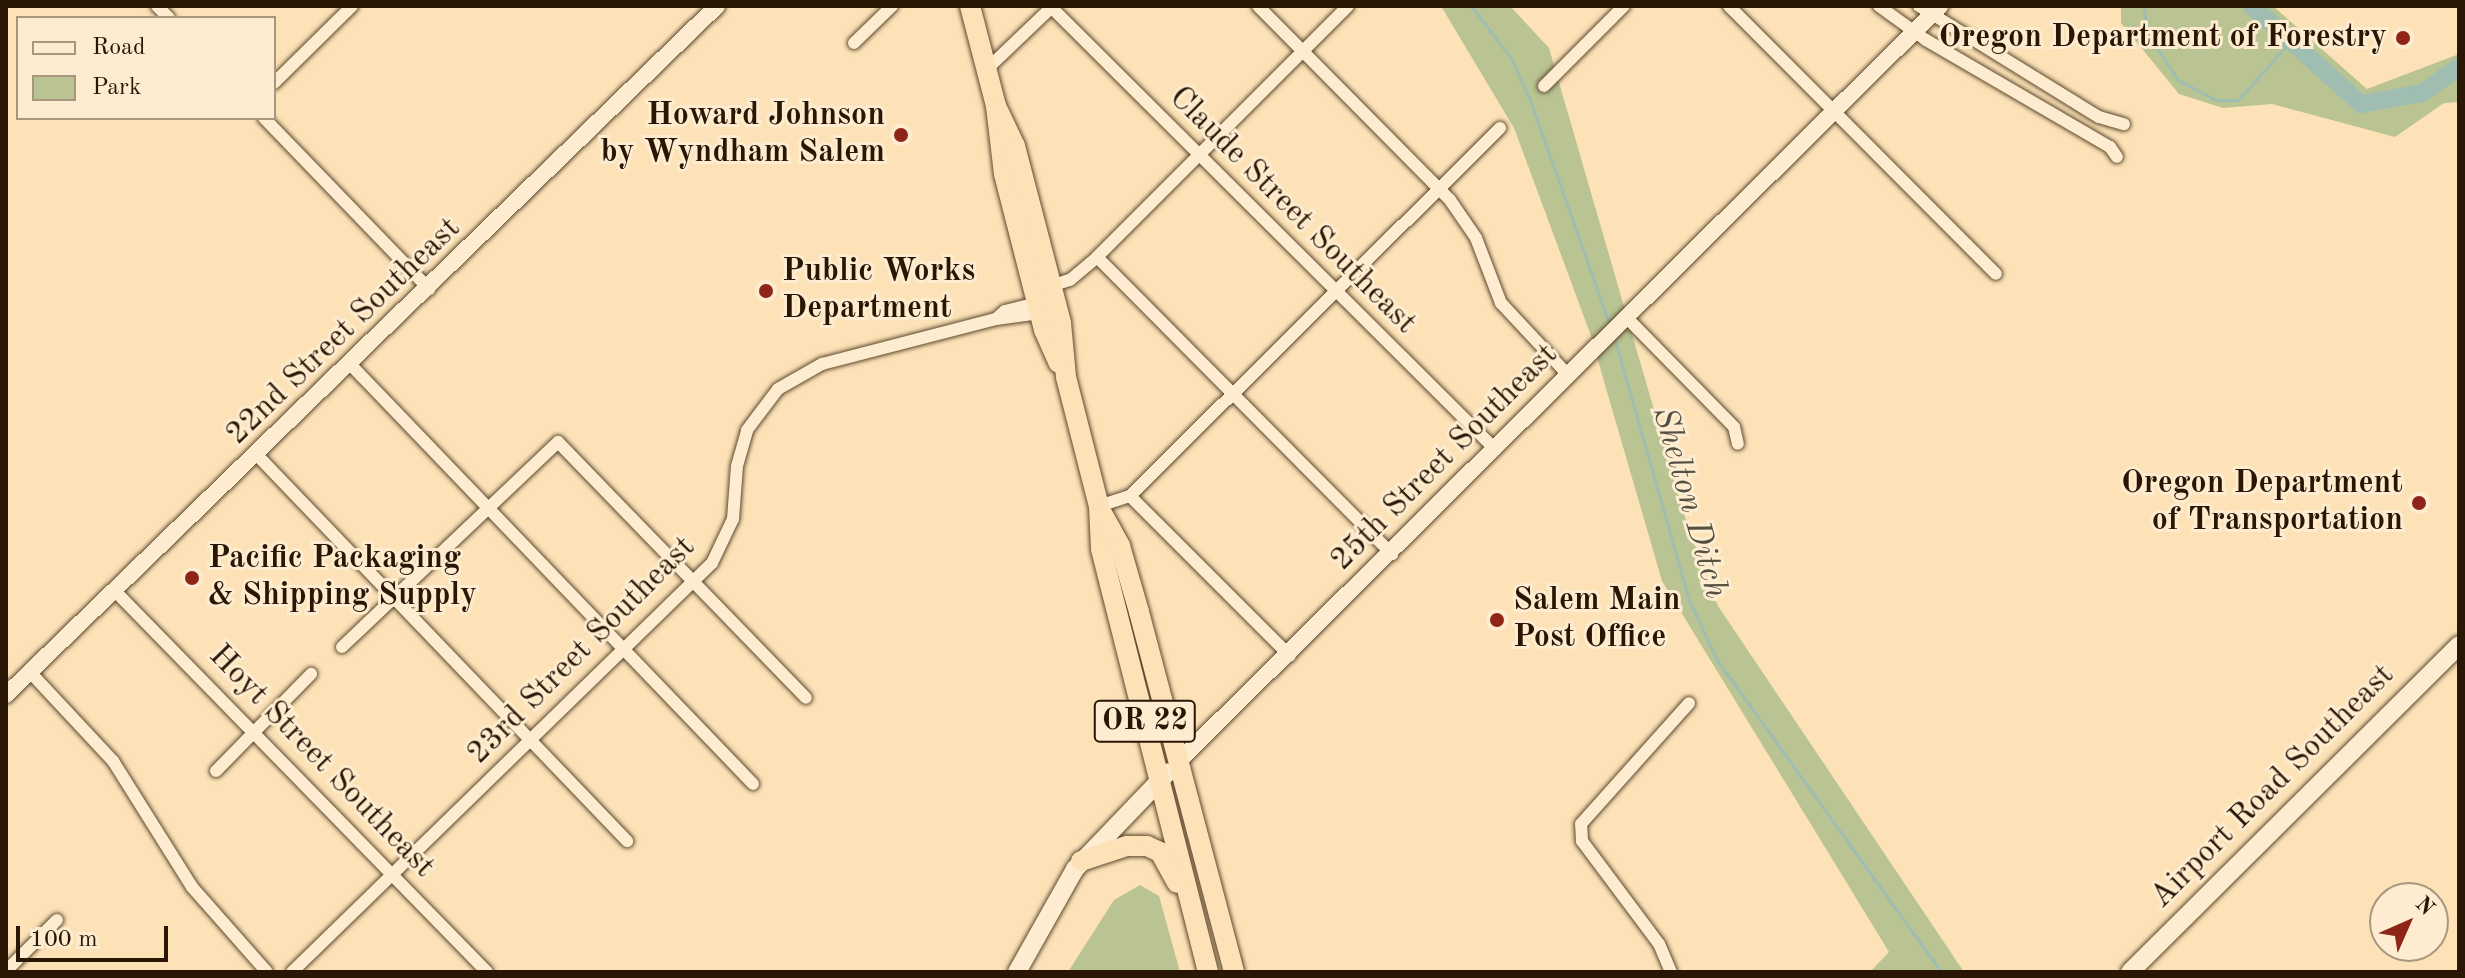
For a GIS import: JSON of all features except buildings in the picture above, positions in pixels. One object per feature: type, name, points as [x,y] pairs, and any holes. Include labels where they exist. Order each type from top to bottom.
[{"type":"highway","name":"OR 22","points":[[970,6],[996,106],[998,150],[1022,244],[1039,308],[1066,377]]},
{"type":"highway","name":"OR 22","points":[[996,106],[1015,146],[1051,286],[1066,377],[1099,506],[1101,549],[1208,972]]},
{"type":"highway","points":[[1022,244],[1042,282],[1051,286]]},
{"type":"highway","name":"OR 22","points":[[1099,506],[1120,546],[1180,760],[1234,972]]},
{"type":"highway","points":[[1081,861],[1127,846],[1160,852],[1198,935]]},
{"type":"main road","name":"Airport Road Southeast","points":[[2130,972],[2459,645]]},
{"type":"main road","name":"25th Street Southeast","points":[[1017,972],[1046,913],[1081,861],[1180,760]]},
{"type":"street","points":[[276,81],[352,6]]},
{"type":"street","name":"22nd Street Southeast","points":[[6,695],[429,289],[717,6]]},
{"type":"street","points":[[854,43],[892,6]]},
{"type":"street","points":[[1258,6],[1468,222],[1501,303],[1569,376]]},
{"type":"street","points":[[1051,286],[1070,280],[1097,257],[1348,6]]},
{"type":"street","points":[[1544,86],[1624,6]]},
{"type":"street","points":[[1729,6],[1996,274]]},
{"type":"street","points":[[1879,6],[1914,32],[2110,147],[2117,157]]},
{"type":"street","points":[[987,69],[1052,7]]},
{"type":"street","name":"Claude Street Southeast","points":[[1052,7],[1496,450]]},
{"type":"street","points":[[1930,9],[2099,117],[2124,124]]},
{"type":"street","name":"25th Street Southeast","points":[[1180,760],[1290,656],[1835,112],[1914,32],[1930,9]]},
{"type":"street","points":[[266,120],[429,289]]},
{"type":"street","points":[[1099,506],[1130,496],[1500,128]]},
{"type":"street","points":[[1097,257],[1392,554]]},
{"type":"street","name":"23rd Street Southeast","points":[[292,972],[694,581],[728,536],[740,449],[755,414],[778,389],[822,364],[996,319],[1005,311],[1039,308]]},
{"type":"street","points":[[1627,318],[1734,427],[1738,444]]},
{"type":"street","points":[[350,364],[753,784]]},
{"type":"street","points":[[342,647],[486,506],[558,442],[806,698]]},
{"type":"street","points":[[257,455],[627,841]]},
{"type":"street","points":[[1130,496],[1290,656]]},
{"type":"street","name":"Hoyt Street Southeast","points":[[114,590],[487,972]]},
{"type":"street","points":[[30,672],[113,761],[192,887],[267,972]]},
{"type":"street","points":[[216,771],[311,674]]},
{"type":"street","points":[[1671,972],[1659,944],[1582,841],[1581,824],[1689,703]]},
{"type":"street","points":[[6,971],[57,920]]},
{"type":"green space","points":[[1441,6],[1510,6],[1549,48],[1688,527],[1718,606],[1964,972],[1870,972],[1889,952],[1662,581],[1590,333],[1514,128]]},
{"type":"green space","points":[[2121,6],[2273,6],[2367,89],[2459,54],[2459,102],[2444,103],[2395,137],[2272,104],[2223,108],[2179,94],[2121,23]]},
{"type":"green space","points":[[1140,885],[1159,896],[1180,972],[1068,972],[1114,900]]},
{"type":"waterway","name":"Shelton Ditch","points":[[1471,6],[1511,58],[1530,100],[1610,326]]},
{"type":"waterway","points":[[2143,6],[2149,36],[2178,80],[2216,100],[2238,100],[2290,42]]},
{"type":"waterway","points":[[2252,6],[2361,104],[2422,93],[2459,67]]},
{"type":"waterway","name":"Shelton Ditch","points":[[1614,337],[1689,600],[1717,660],[1941,972]]},
{"type":"place","name":"Oregon Department of Forestry","points":[[2403,38]]},
{"type":"place","name":"Howard Johnson by Wyndham Salem","points":[[901,135]]},
{"type":"place","name":"Public Works Department","points":[[766,291]]},
{"type":"place","name":"Oregon Department of Transportation","points":[[2419,503]]},
{"type":"place","name":"Pacific Packaging & Shipping Supply","points":[[192,578]]},
{"type":"place","name":"Salem Main Post Office","points":[[1497,620]]}]
